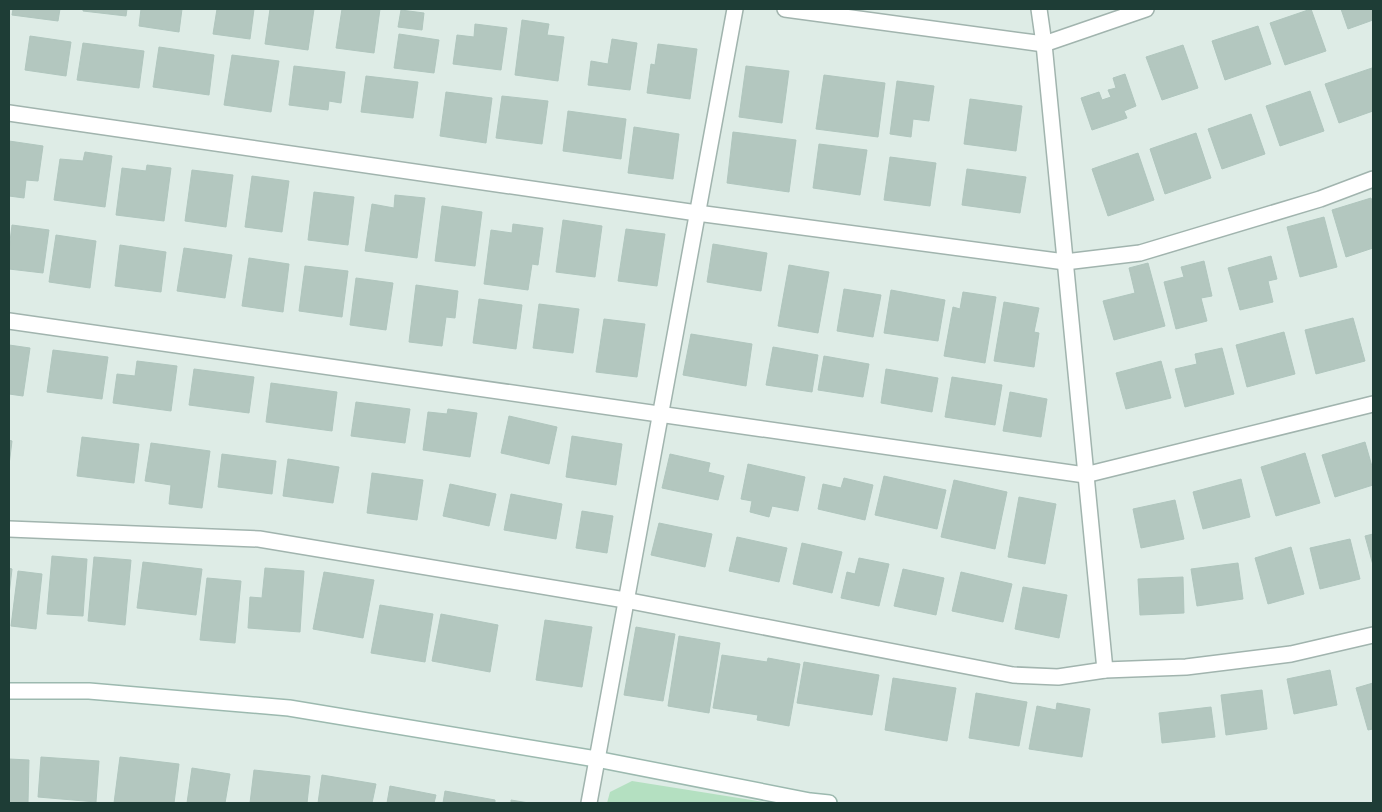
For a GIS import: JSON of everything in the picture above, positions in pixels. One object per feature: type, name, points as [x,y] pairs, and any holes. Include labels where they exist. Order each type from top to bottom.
[{"type":"street","points":[[589,803],[735,9]]},
{"type":"street","points":[[785,9],[1044,44],[1146,9]]},
{"type":"street","points":[[1039,9],[1044,44],[1104,670]]},
{"type":"street","points":[[9,113],[698,213],[1065,262],[1140,253],[1320,199],[1373,179]]},
{"type":"street","points":[[9,321],[1085,475],[1373,404]]},
{"type":"street","points":[[9,529],[259,539],[625,600],[1012,675],[1058,677],[1104,670],[1186,668],[1291,654],[1373,635]]},
{"type":"street","points":[[9,691],[89,691],[290,708],[596,759],[810,801],[830,803]]},
{"type":"green space","points":[[632,781],[771,803],[607,803],[610,792]]},
{"type":"building","points":[[13,9],[60,9],[58,21],[12,15]]},
{"type":"building","points":[[83,9],[127,9],[126,16],[83,11]]},
{"type":"building","points":[[141,9],[182,9],[179,32],[139,26]]},
{"type":"building","points":[[217,9],[254,9],[250,39],[213,34]]},
{"type":"building","points":[[270,9],[314,9],[308,50],[265,44]]},
{"type":"building","points":[[342,9],[380,9],[374,53],[336,48]]},
{"type":"building","points":[[1311,9],[1326,51],[1285,65],[1270,23]]},
{"type":"building","points":[[1341,9],[1373,9],[1373,20],[1348,29]]},
{"type":"building","points":[[401,10],[424,13],[422,30],[398,27]]},
{"type":"building","points":[[522,20],[549,24],[547,35],[564,37],[558,81],[515,75]]},
{"type":"building","points":[[475,24],[507,28],[501,70],[453,64],[457,35],[474,37]]},
{"type":"building","points":[[1258,26],[1271,64],[1225,80],[1212,41]]},
{"type":"building","points":[[399,34],[439,40],[434,73],[394,68]]},
{"type":"building","points":[[30,36],[71,42],[66,76],[25,70]]},
{"type":"building","points":[[612,39],[637,43],[630,90],[588,85],[591,61],[608,64]]},
{"type":"building","points":[[83,43],[144,51],[139,88],[77,80]]},
{"type":"building","points":[[658,44],[697,49],[690,99],[647,93],[651,64],[655,65]]},
{"type":"building","points":[[1183,45],[1198,88],[1162,100],[1146,57]]},
{"type":"building","points":[[159,47],[214,55],[209,95],[153,87]]},
{"type":"building","points":[[232,55],[279,61],[271,112],[224,105]]},
{"type":"building","points":[[294,66],[345,72],[341,103],[329,101],[328,110],[289,105]]},
{"type":"building","points":[[746,66],[789,71],[782,123],[739,117]]},
{"type":"building","points":[[1372,68],[1373,111],[1339,123],[1325,84]]},
{"type":"building","points":[[1125,74],[1136,106],[1124,111],[1127,118],[1092,130],[1081,98],[1099,92],[1102,100],[1111,97],[1108,90],[1116,88],[1113,78]]},
{"type":"building","points":[[824,75],[885,83],[878,137],[816,129]]},
{"type":"building","points":[[366,76],[418,82],[413,118],[361,112]]},
{"type":"building","points":[[897,81],[934,86],[929,121],[913,119],[911,137],[890,134]]},
{"type":"building","points":[[1310,91],[1324,131],[1280,146],[1266,106]]},
{"type":"building","points":[[446,92],[492,98],[486,143],[440,136]]},
{"type":"building","points":[[502,96],[548,101],[542,144],[496,138]]},
{"type":"building","points":[[970,99],[1022,106],[1016,151],[964,144]]},
{"type":"building","points":[[568,111],[626,119],[621,159],[563,151]]},
{"type":"building","points":[[1251,114],[1265,154],[1222,169],[1208,129]]},
{"type":"building","points":[[634,127],[679,134],[673,179],[628,173]]},
{"type":"building","points":[[733,132],[796,140],[789,192],[727,183]]},
{"type":"building","points":[[1196,133],[1211,178],[1165,194],[1150,149]]},
{"type":"building","points":[[9,141],[43,146],[38,181],[26,180],[24,198],[9,196]]},
{"type":"building","points":[[819,144],[867,150],[860,195],[813,188]]},
{"type":"building","points":[[85,152],[112,156],[105,207],[54,200],[60,159],[83,161]]},
{"type":"building","points":[[1138,153],[1154,200],[1108,216],[1092,169]]},
{"type":"building","points":[[890,157],[936,163],[930,206],[884,200]]},
{"type":"building","points":[[147,165],[171,168],[164,221],[116,215],[122,168],[146,171]]},
{"type":"building","points":[[967,169],[1026,177],[1020,213],[962,205]]},
{"type":"building","points":[[192,170],[233,175],[226,227],[185,221]]},
{"type":"building","points":[[252,176],[289,181],[282,232],[245,227]]},
{"type":"building","points":[[314,192],[354,197],[348,245],[308,240]]},
{"type":"building","points":[[395,195],[425,198],[417,258],[365,251],[372,204],[394,208]]},
{"type":"building","points":[[1371,198],[1373,205],[1373,248],[1346,257],[1332,210]]},
{"type":"building","points":[[442,206],[482,212],[475,266],[435,261]]},
{"type":"building","points":[[1324,217],[1337,267],[1300,277],[1287,227]]},
{"type":"building","points":[[563,220],[602,226],[595,277],[556,272]]},
{"type":"building","points":[[513,224],[543,228],[538,265],[532,264],[528,290],[484,284],[491,230],[512,233]]},
{"type":"building","points":[[12,225],[49,230],[43,273],[9,269]]},
{"type":"building","points":[[626,229],[665,234],[657,286],[618,281]]},
{"type":"building","points":[[56,235],[96,241],[90,288],[49,282]]},
{"type":"building","points":[[713,244],[767,253],[761,291],[707,282]]},
{"type":"building","points":[[120,245],[166,252],[161,292],[115,286]]},
{"type":"building","points":[[184,248],[232,255],[225,298],[177,291]]},
{"type":"building","points":[[1271,256],[1277,279],[1268,281],[1273,302],[1240,310],[1228,268]]},
{"type":"building","points":[[249,258],[289,264],[283,312],[242,306]]},
{"type":"building","points":[[1204,261],[1212,296],[1201,298],[1207,321],[1176,329],[1164,282],[1184,277],[1181,267]]},
{"type":"building","points":[[1148,263],[1165,326],[1114,340],[1103,301],[1135,293],[1129,268]]},
{"type":"building","points":[[789,265],[829,272],[818,333],[778,326]]},
{"type":"building","points":[[305,266],[348,271],[342,317],[299,311]]},
{"type":"building","points":[[356,278],[393,283],[386,330],[350,325]]},
{"type":"building","points":[[416,285],[458,291],[455,318],[446,317],[442,346],[409,342]]},
{"type":"building","points":[[844,289],[881,295],[873,337],[837,331]]},
{"type":"building","points":[[891,290],[945,300],[938,341],[884,333]]},
{"type":"building","points":[[963,292],[996,297],[985,363],[944,356],[953,307],[960,309]]},
{"type":"building","points":[[479,299],[522,305],[516,349],[473,343]]},
{"type":"building","points":[[1004,302],[1039,308],[1034,332],[1039,333],[1034,367],[994,361]]},
{"type":"building","points":[[539,304],[579,309],[573,353],[533,348]]},
{"type":"building","points":[[1353,318],[1365,361],[1316,374],[1305,330]]},
{"type":"building","points":[[604,319],[645,324],[637,377],[596,372]]},
{"type":"building","points":[[1284,332],[1295,374],[1247,387],[1236,345]]},
{"type":"building","points":[[691,334],[752,344],[746,386],[683,375]]},
{"type":"building","points":[[9,345],[30,348],[23,396],[9,394]]},
{"type":"building","points":[[773,347],[818,355],[812,392],[766,385]]},
{"type":"building","points":[[1222,348],[1234,394],[1185,407],[1175,369],[1197,364],[1195,354]]},
{"type":"building","points":[[53,350],[108,357],[102,399],[47,392]]},
{"type":"building","points":[[824,356],[869,364],[863,397],[818,390]]},
{"type":"building","points":[[137,361],[177,366],[171,411],[113,403],[117,374],[135,376]]},
{"type":"building","points":[[1161,361],[1171,398],[1126,409],[1116,373]]},
{"type":"building","points":[[194,369],[254,377],[249,413],[189,405]]},
{"type":"building","points":[[886,369],[938,378],[932,412],[881,403]]},
{"type":"building","points":[[952,377],[1002,385],[995,425],[945,417]]},
{"type":"building","points":[[271,383],[337,392],[332,431],[266,422]]},
{"type":"building","points":[[1010,392],[1047,399],[1041,437],[1003,431]]},
{"type":"building","points":[[356,402],[410,409],[405,443],[351,436]]},
{"type":"building","points":[[448,409],[477,413],[470,457],[423,450],[428,412],[447,414]]},
{"type":"building","points":[[509,416],[557,427],[549,464],[501,453]]},
{"type":"building","points":[[572,436],[622,444],[616,485],[566,477]]},
{"type":"building","points":[[82,437],[139,444],[134,483],[77,476]]},
{"type":"building","points":[[9,440],[12,441],[9,465]]},
{"type":"building","points":[[1365,442],[1373,470],[1373,485],[1335,497],[1322,455]]},
{"type":"building","points":[[151,443],[210,451],[202,508],[169,504],[171,485],[145,481]]},
{"type":"building","points":[[1305,453],[1320,503],[1276,516],[1261,467]]},
{"type":"building","points":[[222,454],[276,461],[272,494],[218,487]]},
{"type":"building","points":[[670,454],[710,463],[708,472],[724,476],[718,500],[662,488]]},
{"type":"building","points":[[288,459],[339,467],[333,503],[283,496]]},
{"type":"building","points":[[748,464],[805,477],[798,511],[772,506],[769,517],[750,512],[752,501],[741,499]]},
{"type":"building","points":[[372,473],[423,480],[417,520],[367,513]]},
{"type":"building","points":[[884,476],[946,490],[937,529],[875,515]]},
{"type":"building","points":[[844,478],[873,485],[865,520],[818,509],[823,484],[841,488]]},
{"type":"building","points":[[1241,479],[1250,517],[1203,529],[1193,492]]},
{"type":"building","points":[[954,480],[1007,492],[995,549],[941,537]]},
{"type":"building","points":[[450,484],[496,494],[489,526],[443,516]]},
{"type":"building","points":[[511,494],[562,504],[556,539],[504,530]]},
{"type":"building","points":[[1019,497],[1056,504],[1045,564],[1008,557]]},
{"type":"building","points":[[1175,500],[1184,539],[1141,548],[1133,509]]},
{"type":"building","points":[[582,511],[613,516],[607,553],[576,548]]},
{"type":"building","points":[[659,523],[712,534],[705,567],[651,555]]},
{"type":"building","points":[[1373,534],[1373,565],[1365,536]]},
{"type":"building","points":[[737,537],[787,548],[779,582],[729,571]]},
{"type":"building","points":[[1350,539],[1360,579],[1320,589],[1310,548]]},
{"type":"building","points":[[802,543],[842,552],[832,593],[793,584]]},
{"type":"building","points":[[1291,547],[1304,594],[1268,604],[1255,558]]},
{"type":"building","points":[[52,556],[87,559],[83,616],[47,614]]},
{"type":"building","points":[[94,557],[131,560],[125,625],[88,621]]},
{"type":"building","points":[[859,558],[889,564],[879,606],[841,598],[847,572],[855,574]]},
{"type":"building","points":[[143,562],[202,569],[196,615],[137,608]]},
{"type":"building","points":[[1238,563],[1243,599],[1197,606],[1191,569]]},
{"type":"building","points":[[9,568],[12,569],[9,595]]},
{"type":"building","points":[[265,568],[304,571],[300,632],[248,628],[250,597],[262,598]]},
{"type":"building","points":[[903,569],[944,578],[936,615],[894,606]]},
{"type":"building","points":[[18,571],[42,574],[36,629],[11,626]]},
{"type":"building","points":[[324,572],[374,580],[363,638],[313,629]]},
{"type":"building","points":[[961,572],[1012,584],[1003,622],[952,611]]},
{"type":"building","points":[[1183,577],[1184,613],[1140,615],[1138,579]]},
{"type":"building","points":[[207,578],[241,581],[235,643],[200,640]]},
{"type":"building","points":[[1023,587],[1067,595],[1059,638],[1015,629]]},
{"type":"building","points":[[380,605],[433,614],[425,662],[371,653]]},
{"type":"building","points":[[441,614],[498,625],[490,672],[432,661]]},
{"type":"building","points":[[545,620],[592,627],[582,687],[536,680]]},
{"type":"building","points":[[636,627],[675,634],[663,701],[624,695]]},
{"type":"building","points":[[679,636],[720,643],[709,713],[668,706]]},
{"type":"building","points":[[722,655],[767,662],[768,658],[800,664],[789,726],[757,720],[758,715],[713,708]]},
{"type":"building","points":[[804,662],[879,675],[872,715],[797,703]]},
{"type":"building","points":[[1330,670],[1337,705],[1294,714],[1287,679]]},
{"type":"building","points":[[893,678],[956,688],[947,741],[885,730]]},
{"type":"building","points":[[1373,683],[1373,729],[1368,730],[1356,688]]},
{"type":"building","points":[[1262,690],[1267,729],[1226,735],[1221,695]]},
{"type":"building","points":[[976,693],[1027,702],[1019,746],[969,738]]},
{"type":"building","points":[[1057,703],[1090,709],[1082,757],[1029,749],[1037,706],[1056,710]]},
{"type":"building","points":[[1211,707],[1215,737],[1162,743],[1159,713]]},
{"type":"building","points":[[41,757],[99,761],[96,802],[38,797]]},
{"type":"building","points":[[120,757],[179,764],[174,803],[114,803]]},
{"type":"building","points":[[9,759],[29,760],[28,803],[9,803]]},
{"type":"building","points":[[192,768],[230,774],[225,803],[187,803]]},
{"type":"building","points":[[254,770],[310,776],[307,803],[250,803]]},
{"type":"building","points":[[322,775],[376,784],[372,803],[318,803]]},
{"type":"building","points":[[390,786],[436,795],[434,803],[387,803]]},
{"type":"building","points":[[445,791],[495,800],[495,803],[443,803]]},
{"type":"building","points":[[511,800],[529,803],[511,803]]}]
